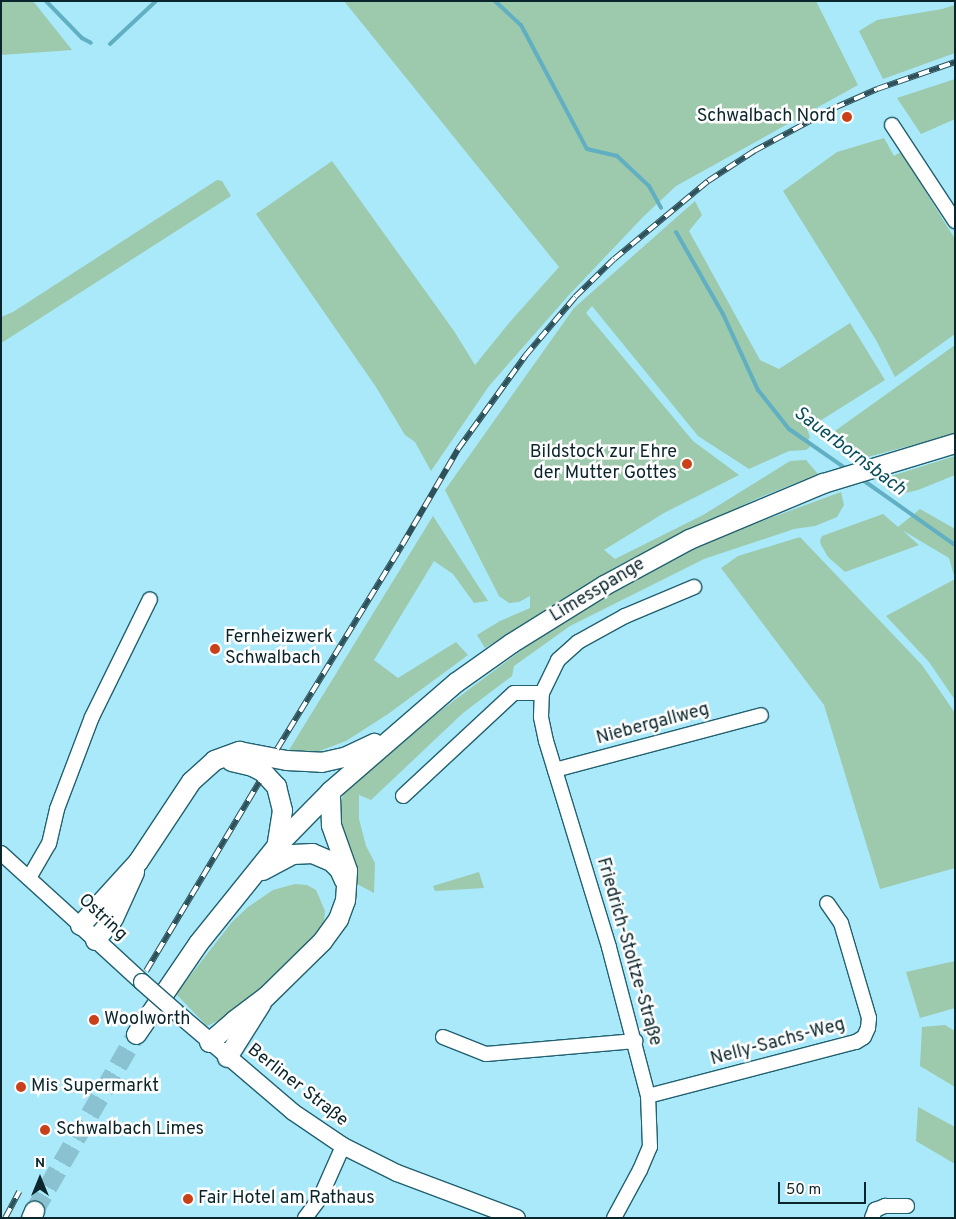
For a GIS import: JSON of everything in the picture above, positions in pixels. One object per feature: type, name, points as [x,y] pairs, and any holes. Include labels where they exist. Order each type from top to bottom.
[{"type":"main road","name":"Limesspange","points":[[393,734],[456,682],[511,643],[604,585],[689,539],[823,483],[955,443]]},
{"type":"main road","points":[[80,925],[138,861],[191,781],[208,764],[223,755],[239,751],[305,762],[335,760],[393,734]]},
{"type":"main road","points":[[136,1034],[198,943],[276,846],[330,791],[393,734]]},
{"type":"main road","points":[[208,764],[218,762],[241,763],[252,766],[270,777],[281,798],[282,810],[276,846]]},
{"type":"main road","points":[[209,1042],[265,997],[334,926],[343,910],[347,870],[331,825],[330,791]]},
{"type":"main road","points":[[255,874],[282,858],[302,853],[312,853],[331,861],[339,869],[346,891]]},
{"type":"main road","points":[[95,940],[113,918],[138,861]]},
{"type":"main road","points":[[227,1057],[246,1031],[265,997]]},
{"type":"street","points":[[892,125],[955,221]]},
{"type":"street","name":"Friedrich-Stoltze-Straße","points":[[614,1218],[650,1147],[648,1096],[635,1041],[555,770],[542,717],[542,693],[558,660],[578,642],[625,616],[694,586]]},
{"type":"street","points":[[29,878],[49,844],[57,809],[92,717],[150,599]]},
{"type":"street","points":[[403,796],[514,693],[542,693]]},
{"type":"street","name":"Niebergallweg","points":[[555,770],[761,715]]},
{"type":"street","name":"Ostring","points":[[1,853],[176,1012]]},
{"type":"street","name":"Nelly-Sachs-Weg","points":[[648,1096],[856,1042],[864,1037],[868,1028],[869,1018],[841,922],[828,903]]},
{"type":"street","name":"Berliner Straße","points":[[176,1012],[293,1112],[343,1146],[397,1173],[517,1218]]},
{"type":"street","points":[[443,1037],[486,1054],[635,1041]]},
{"type":"street","points":[[305,1218],[320,1198],[343,1146]]},
{"type":"street","points":[[872,1218],[875,1210],[885,1206],[907,1206]]},
{"type":"green space","points":[[1,1],[33,1],[72,50],[1,55]]},
{"type":"green space","points":[[344,1],[816,1],[858,85],[676,186],[643,217],[568,296],[489,386],[431,471],[415,442],[405,435],[376,387],[256,214],[332,161],[454,331],[475,365],[509,323],[559,267]]},
{"type":"green space","points":[[955,5],[955,53],[883,79],[859,31],[877,20]]},
{"type":"green space","points":[[955,79],[955,119],[921,134],[897,98]]},
{"type":"green space","points":[[884,138],[894,156],[901,152],[955,239],[955,334],[895,377],[876,340],[783,191],[837,152]]},
{"type":"green space","points":[[217,180],[222,181],[231,196],[3,342],[1,340],[1,317],[13,312]]},
{"type":"green space","points":[[695,201],[702,215],[689,231],[760,360],[779,369],[850,323],[885,380],[807,429],[810,437],[808,440],[810,447],[806,450],[789,451],[749,469],[698,436],[592,306],[586,313],[693,441],[739,475],[664,513],[604,550],[615,559],[703,515],[790,461],[806,460],[818,474],[756,499],[619,565],[485,648],[477,635],[500,621],[530,608],[530,596],[519,602],[509,603],[499,596],[445,490],[574,308]]},
{"type":"green space","points":[[955,345],[955,434],[856,460],[835,431]]},
{"type":"green space","points":[[955,456],[955,475],[918,490],[905,493],[885,478]]},
{"type":"green space","points":[[841,492],[844,505],[837,517],[815,526],[794,529],[704,559],[570,626],[514,666],[512,676],[463,713],[371,800],[359,795],[359,819],[366,846],[375,863],[374,893],[357,884],[342,835],[338,808],[347,786],[400,741],[547,631],[632,581],[699,544]]},
{"type":"green space","points":[[920,509],[955,529],[955,579],[949,558],[902,530],[919,545],[845,572],[828,557],[821,545],[822,536],[883,514],[898,527]]},
{"type":"green space","points":[[433,516],[488,601],[474,603],[453,574],[434,561],[374,660],[398,678],[456,642],[468,655],[388,714],[346,741],[314,753],[289,750]]},
{"type":"green space","points":[[800,537],[922,665],[955,713],[955,868],[880,889],[824,705],[721,568],[738,556]]},
{"type":"green space","points":[[955,579],[955,700],[929,662],[886,616]]},
{"type":"green space","points":[[479,872],[484,888],[435,891],[433,886]]},
{"type":"green space","points":[[295,884],[307,885],[316,890],[325,911],[324,922],[309,948],[234,1013],[207,1026],[176,994],[232,922],[248,907],[273,890]]},
{"type":"green space","points":[[955,961],[955,1008],[920,1018],[906,972]]},
{"type":"green space","points":[[945,1025],[955,1031],[955,1087],[920,1066],[922,1027]]},
{"type":"green space","points":[[918,1107],[955,1127],[955,1164],[916,1141]]},
{"type":"waterway","points":[[46,1],[82,38],[91,43]]},
{"type":"waterway","points":[[110,44],[156,1]]},
{"type":"waterway","name":"Sauerbornsbach","points":[[495,1],[521,25],[587,149],[617,156],[649,186],[661,208]]},
{"type":"waterway","name":"Sauerbornsbach","points":[[676,232],[723,314],[758,390],[789,429],[848,470]]},
{"type":"waterway","name":"Sauerbornsbach","points":[[860,478],[955,545]]},
{"type":"tunnel","points":[[34,1211],[136,1034]]},
{"type":"railway","points":[[277,749],[402,545],[458,449],[525,356],[575,297],[614,259],[708,181],[754,151],[834,108],[877,89],[955,62]]},
{"type":"railway","points":[[146,971],[259,782]]},
{"type":"railway","points":[[5,1218],[19,1192]]},
{"type":"place","name":"Schwalbach Nord","points":[[847,117]]},
{"type":"place","name":"Bildstock zur Ehre der Mutter Gottes","points":[[687,464]]},
{"type":"place","name":"Fernheizwerk Schwalbach","points":[[215,649]]},
{"type":"place","name":"Woolworth","points":[[94,1020]]},
{"type":"place","name":"Mis Supermarkt","points":[[21,1087]]},
{"type":"place","name":"Schwalbach Limes","points":[[45,1130]]},
{"type":"place","name":"Fair Hotel am Rathaus","points":[[188,1199]]}]
